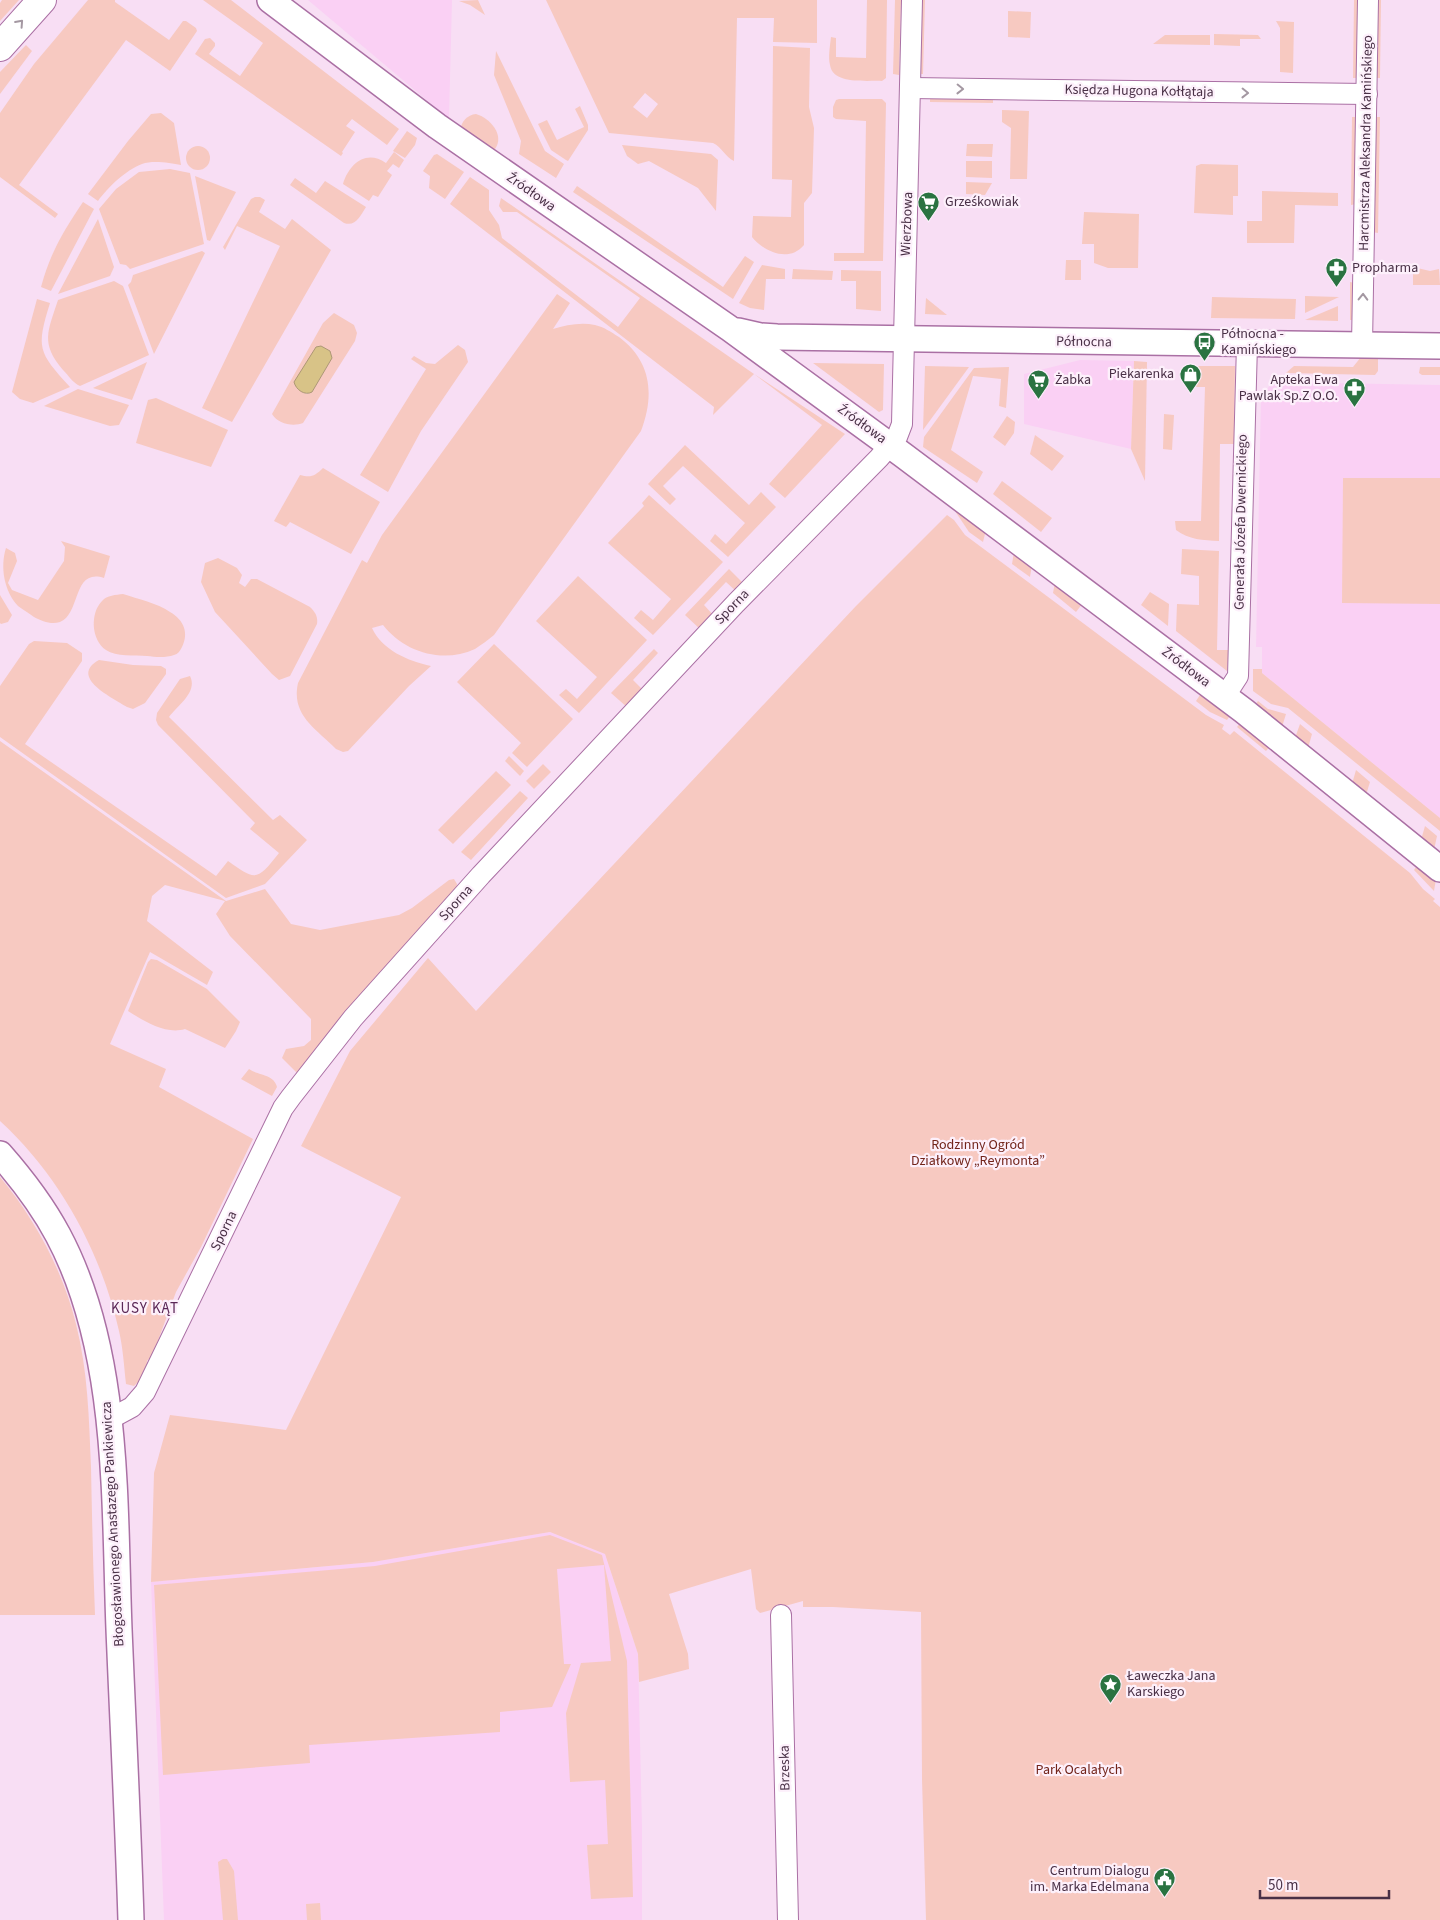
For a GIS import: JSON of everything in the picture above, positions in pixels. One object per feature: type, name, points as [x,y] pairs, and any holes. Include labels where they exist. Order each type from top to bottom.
[{"type":"main road","points":[[0,47],[42,0]]},
{"type":"street","name":"Źródłowa","points":[[270,0],[437,126],[729,328],[890,445],[1225,696],[1440,869]]},
{"type":"street","name":"Wierzbowa","points":[[890,445],[900,431],[902,424],[912,0]]},
{"type":"street","name":"Harcmistrza Aleksandra Kamińskiego","points":[[1362,346],[1368,0]]},
{"type":"street","name":"Księdza Hugona Kołłątaja","points":[[911,88],[1367,94]]},
{"type":"street","name":"Północna","points":[[729,328],[752,334],[777,337],[1440,346]]},
{"type":"street","name":"Generała Józefa Dwernickiego","points":[[1225,696],[1238,676],[1247,344]]},
{"type":"street","name":"Sporna","points":[[108,1420],[132,1407],[145,1392],[283,1108],[353,1018],[478,879],[704,637],[890,445]]},
{"type":"street","name":"Błogosławionego Anastazego Pankiewicza","points":[[0,1154],[18,1174],[58,1234],[86,1301],[97,1346],[108,1420],[113,1480],[131,1920]]},
{"type":"street","name":"Brzeska","points":[[781,1615],[788,1920]]},
{"type":"shaded area","points":[[308,0],[452,0],[449,118],[448,118]]},
{"type":"shaded area","points":[[321,346],[330,351],[332,358],[312,392],[301,392],[294,382],[316,347]]},
{"type":"shaded area","points":[[1080,360],[1134,361],[1131,449],[1024,424],[1024,374]]},
{"type":"shaded area","points":[[1273,382],[1440,385],[1440,818],[1262,673],[1262,647],[1256,647],[1261,396]]},
{"type":"shaded area","points":[[550,1532],[605,1554],[638,1654],[642,1920],[164,1920],[151,1582],[373,1562]]},
{"type":"green space","points":[[2,0],[19,0],[0,21],[0,3]]},
{"type":"green space","points":[[88,0],[115,0],[115,2],[169,40],[183,21],[196,28],[197,31],[170,71],[126,40],[19,185],[58,214],[55,218],[0,177],[0,113],[34,64]]},
{"type":"green space","points":[[203,0],[231,0],[399,129],[387,145],[352,119],[346,126],[355,132],[341,156],[195,54],[205,39],[210,38],[215,43],[215,46],[209,54],[240,76],[263,43]]},
{"type":"green space","points":[[478,0],[485,15],[470,5],[459,1]]},
{"type":"green space","points":[[546,0],[817,0],[817,43],[773,42],[774,18],[737,18],[734,161],[713,143],[609,133]],"holes":[[[645,93],[658,104],[647,118],[633,107]]]},
{"type":"green space","points":[[867,0],[887,0],[886,78],[882,81],[844,79],[832,71],[830,65],[831,37],[836,38],[836,57],[866,58]]},
{"type":"green space","points":[[895,0],[901,0],[899,75],[893,74]]},
{"type":"green space","points":[[921,0],[925,0],[923,74],[920,74]]},
{"type":"green space","points":[[1354,0],[1359,0],[1358,78],[1353,78]]},
{"type":"green space","points":[[1376,0],[1381,0],[1380,78],[1375,78]]},
{"type":"green space","points":[[1008,11],[1031,12],[1030,38],[1008,37]]},
{"type":"green space","points":[[1276,21],[1294,22],[1293,73],[1280,72],[1280,28]]},
{"type":"green space","points":[[1214,34],[1258,35],[1261,39],[1240,39],[1240,46],[1214,45]]},
{"type":"green space","points":[[1165,35],[1210,35],[1210,45],[1153,44]]},
{"type":"green space","points":[[26,45],[32,51],[0,94],[0,72]]},
{"type":"green space","points":[[773,46],[810,48],[809,107],[814,128],[812,193],[804,203],[804,245],[798,250],[784,254],[770,251],[752,237],[753,216],[791,217],[792,180],[772,179]]},
{"type":"green space","points":[[496,51],[545,151],[564,164],[556,178],[519,154],[521,141],[494,75]]},
{"type":"green space","points":[[930,98],[990,99],[993,100],[993,103],[930,102]]},
{"type":"green space","points":[[882,99],[886,103],[883,261],[834,261],[834,253],[864,253],[866,121],[836,119],[833,117],[833,107],[836,100]]},
{"type":"green space","points":[[580,106],[588,125],[588,130],[568,161],[551,150],[538,124],[547,120],[557,140],[584,127],[575,109]]},
{"type":"green space","points":[[1002,110],[1029,111],[1027,179],[1010,179],[1011,128],[1002,122]]},
{"type":"green space","points":[[161,113],[174,123],[181,165],[156,162],[142,164],[130,170],[118,180],[98,201],[88,194],[151,114]]},
{"type":"green space","points":[[476,114],[491,123],[497,133],[498,144],[495,149],[489,150],[460,130],[465,119]]},
{"type":"green space","points":[[1352,117],[1358,117],[1357,204],[1351,205]]},
{"type":"green space","points":[[1374,117],[1380,117],[1378,233],[1372,232]]},
{"type":"green space","points":[[407,131],[417,138],[415,145],[405,158],[393,151]]},
{"type":"green space","points":[[967,144],[993,144],[992,157],[966,156]]},
{"type":"green space","points":[[622,145],[711,154],[718,160],[716,211],[698,188],[649,161],[638,164],[627,156]]},
{"type":"green space","points":[[198,146],[206,150],[210,158],[206,166],[198,170],[190,166],[186,158],[190,150]]},
{"type":"green space","points":[[394,152],[404,160],[399,168],[393,164],[387,171],[392,175],[378,197],[373,195],[369,201],[343,184],[349,170],[359,161],[365,158],[372,158],[386,163]]},
{"type":"green space","points":[[437,154],[464,172],[445,199],[429,188],[430,176],[423,171],[434,155]]},
{"type":"green space","points":[[966,161],[992,161],[992,178],[966,177]]},
{"type":"green space","points":[[1201,164],[1238,165],[1238,196],[1233,196],[1233,215],[1194,213],[1196,166]]},
{"type":"green space","points":[[170,169],[190,173],[204,244],[130,269],[126,265],[120,264],[99,209],[116,189],[139,172]]},
{"type":"green space","points":[[195,176],[236,192],[210,241],[207,240]]},
{"type":"green space","points":[[470,177],[489,190],[489,210],[499,225],[502,238],[618,327],[640,298],[517,212],[503,212],[499,206],[501,198],[754,374],[713,415],[714,407],[450,204]]},
{"type":"green space","points":[[295,178],[316,193],[325,181],[366,207],[355,222],[344,223],[290,185]]},
{"type":"green space","points":[[966,182],[992,183],[985,195],[966,194]]},
{"type":"green space","points":[[577,186],[723,287],[745,256],[754,262],[733,299],[573,192]]},
{"type":"green space","points":[[1262,191],[1338,193],[1338,206],[1295,205],[1294,243],[1247,243],[1247,221],[1262,221]]},
{"type":"green space","points":[[255,197],[265,200],[259,212],[285,229],[292,219],[331,250],[232,422],[202,408],[280,246],[237,226],[225,250],[223,247],[251,199]]},
{"type":"green space","points":[[83,202],[94,209],[51,291],[41,287],[58,242]]},
{"type":"green space","points":[[1084,212],[1139,214],[1138,268],[1108,268],[1094,263],[1094,244],[1082,244]]},
{"type":"green space","points":[[98,219],[114,267],[110,276],[58,294]]},
{"type":"green space","points":[[202,251],[205,253],[154,354],[128,285],[133,275]]},
{"type":"green space","points":[[1066,260],[1081,260],[1081,280],[1065,280]]},
{"type":"green space","points":[[762,265],[785,269],[785,279],[766,279],[764,310],[750,308],[739,303]]},
{"type":"green space","points":[[1413,267],[1430,271],[1439,269],[1440,285],[1413,285]]},
{"type":"green space","points":[[793,269],[833,271],[832,280],[792,279]]},
{"type":"green space","points":[[841,270],[881,271],[881,311],[856,309],[856,281],[841,281]]},
{"type":"green space","points":[[114,281],[123,286],[149,355],[80,386],[63,370],[51,352],[48,336],[51,320],[58,300]]},
{"type":"green space","points":[[1350,282],[1355,283],[1355,320],[1350,320]]},
{"type":"green space","points":[[557,294],[570,303],[553,329],[579,324],[598,326],[619,337],[630,346],[638,357],[644,368],[649,391],[648,404],[641,431],[494,635],[475,649],[450,655],[424,653],[402,642],[383,625],[372,628],[376,636],[389,648],[405,658],[431,666],[409,686],[348,751],[343,752],[336,749],[306,720],[301,712],[298,704],[298,683],[362,560],[367,563],[382,535]]},
{"type":"green space","points":[[1305,296],[1339,297],[1305,313]]},
{"type":"green space","points":[[1212,297],[1296,299],[1295,319],[1211,318]]},
{"type":"green space","points":[[926,298],[947,315],[925,314]]},
{"type":"green space","points":[[37,299],[50,303],[42,340],[46,357],[70,387],[33,403],[20,399],[12,392]]},
{"type":"green space","points":[[1338,306],[1338,321],[1305,320]]},
{"type":"green space","points":[[334,313],[354,325],[357,333],[355,341],[303,423],[290,425],[278,420],[272,414],[323,323]],"holes":[[[321,346],[330,351],[332,358],[312,392],[307,394],[302,392]]]},
{"type":"green space","points":[[458,345],[465,350],[468,362],[421,431],[388,492],[360,475],[426,369],[411,359],[414,356],[426,363],[435,364]]},
{"type":"green space","points":[[1361,357],[1378,358],[1378,371],[1375,375],[1286,373],[1294,366],[1353,367]]},
{"type":"green space","points":[[1134,361],[1147,362],[1145,481],[1131,449]]},
{"type":"green space","points":[[147,362],[132,400],[93,388]]},
{"type":"green space","points":[[813,363],[884,364],[883,410],[879,412]]},
{"type":"green space","points":[[925,366],[969,367],[923,430]]},
{"type":"green space","points":[[1195,366],[1235,366],[1234,444],[1220,444],[1219,541],[1191,538],[1176,530],[1175,521],[1201,521],[1205,387],[1196,387]]},
{"type":"green space","points":[[1009,367],[1006,408],[999,406],[1001,379],[973,376],[951,450],[983,472],[977,483],[923,447],[924,437],[974,368]]},
{"type":"green space","points":[[1420,367],[1440,367],[1440,375],[1422,375],[1419,373]]},
{"type":"green space","points":[[754,374],[845,434],[785,498],[769,484],[822,425]]},
{"type":"green space","points":[[78,389],[129,405],[119,425],[110,426],[44,406]]},
{"type":"green space","points":[[156,398],[228,430],[211,467],[136,443],[148,400]]},
{"type":"green space","points":[[1164,414],[1174,415],[1172,450],[1163,449]]},
{"type":"green space","points":[[1007,416],[1015,422],[1014,433],[1005,446],[993,437]]},
{"type":"green space","points":[[1035,435],[1064,456],[1052,471],[1030,454]]},
{"type":"green space","points":[[685,445],[749,505],[761,492],[776,507],[728,557],[710,541],[715,534],[726,544],[745,523],[683,466],[663,486],[676,499],[670,505],[648,484]]},
{"type":"green space","points":[[323,468],[380,502],[351,554],[290,522],[286,527],[274,521],[300,475],[313,476]]},
{"type":"green space","points":[[1343,478],[1440,478],[1440,604],[1342,603]]},
{"type":"green space","points":[[1002,481],[1052,518],[1041,532],[993,494]]},
{"type":"green space","points":[[649,495],[723,562],[653,635],[634,618],[641,610],[653,620],[671,599],[608,543],[644,506],[642,503]]},
{"type":"green space","points":[[951,505],[986,530],[983,542],[969,532]]},
{"type":"green space","name":"Rodzinny Ogród Działkowy „Reymonta”","points":[[947,515],[954,520],[965,535],[1206,715],[1224,725],[1222,729],[1230,735],[1234,731],[1410,873],[1423,889],[1435,899],[1433,901],[1440,907],[1440,1920],[926,1920],[922,1779],[921,1612],[803,1607],[803,1601],[760,1613],[756,1609],[751,1569],[669,1594],[688,1654],[689,1669],[639,1682],[638,1654],[605,1554],[550,1532],[373,1562],[151,1582],[154,1473],[170,1415],[286,1430],[401,1197],[301,1146],[350,1051],[428,958],[476,1011],[856,606]]},
{"type":"green space","points":[[61,541],[110,556],[104,578],[94,577],[87,580],[82,585],[67,617],[60,622],[50,623],[34,617],[18,606],[13,600],[4,578],[4,555],[6,548],[15,553],[17,561],[8,583],[12,590],[38,600],[64,561],[65,547]]},
{"type":"green space","points":[[1182,549],[1219,551],[1217,650],[1229,650],[1227,671],[1176,631],[1177,604],[1199,605],[1199,576],[1181,574]]},
{"type":"green space","points":[[1014,552],[1032,565],[1030,577],[1012,564]]},
{"type":"green space","points":[[218,558],[237,568],[242,575],[239,583],[245,587],[251,579],[257,579],[310,607],[315,613],[317,624],[290,676],[279,680],[215,612],[201,582],[205,563]]},
{"type":"green space","points":[[729,569],[744,584],[737,592],[726,582],[704,605],[714,616],[701,630],[685,615]]},
{"type":"green space","points":[[578,576],[647,640],[579,713],[559,695],[566,689],[577,699],[597,677],[536,621]]},
{"type":"green space","points":[[1055,582],[1083,603],[1076,612],[1053,593]]},
{"type":"green space","points":[[1150,592],[1169,604],[1168,626],[1141,605]]},
{"type":"green space","points":[[123,594],[159,606],[179,619],[184,627],[185,637],[178,653],[160,657],[120,655],[110,652],[101,646],[95,633],[95,612],[104,599]]},
{"type":"green space","points":[[0,595],[12,615],[8,622],[1,624],[0,623]]},
{"type":"green space","points":[[34,641],[67,643],[82,653],[82,661],[25,744],[216,876],[228,861],[251,875],[261,873],[279,853],[250,829],[255,823],[158,725],[156,720],[157,713],[180,679],[190,676],[192,682],[189,693],[169,717],[273,820],[280,815],[307,840],[265,884],[226,898],[0,737],[0,686],[29,644]]},
{"type":"green space","points":[[494,644],[573,719],[527,767],[512,753],[521,743],[457,682]]},
{"type":"green space","points":[[654,649],[658,653],[633,680],[644,691],[628,708],[611,693]]},
{"type":"green space","points":[[99,660],[133,665],[161,666],[166,669],[166,674],[145,703],[133,709],[104,693],[91,680],[88,673],[91,667]]},
{"type":"green space","points":[[1253,669],[1262,669],[1262,673],[1440,818],[1440,831],[1288,708],[1271,704],[1253,691]]},
{"type":"green space","points":[[1202,692],[1232,713],[1227,720],[1210,712],[1196,701]]},
{"type":"green space","points":[[1258,701],[1268,709],[1286,714],[1282,727],[1255,705]]},
{"type":"green space","points":[[1241,722],[1271,745],[1266,751],[1237,727]]},
{"type":"green space","points":[[1300,724],[1312,734],[1308,748],[1295,738]]},
{"type":"green space","points":[[0,741],[226,901],[265,889],[291,924],[320,930],[399,915],[412,908],[449,880],[454,879],[457,884],[456,892],[298,1074],[282,1058],[286,1049],[304,1046],[311,1040],[311,1019],[230,936],[216,914],[225,901],[165,885],[152,896],[147,921],[213,972],[207,985],[150,952],[110,1044],[166,1069],[159,1087],[253,1139],[201,1247],[176,1292],[153,1354],[147,1361],[144,1375],[134,1386],[126,1384],[119,1331],[101,1273],[89,1244],[59,1191],[41,1166],[0,1121]]},
{"type":"green space","points":[[509,756],[524,771],[520,776],[505,761]]},
{"type":"green space","points":[[543,764],[551,772],[534,789],[526,781]]},
{"type":"green space","points":[[1356,770],[1370,782],[1366,795],[1352,784]]},
{"type":"green space","points":[[496,771],[511,785],[453,844],[438,830]]},
{"type":"green space","points":[[520,791],[528,798],[471,860],[461,852]]},
{"type":"green space","points":[[1425,826],[1437,836],[1434,850],[1421,840]]},
{"type":"green space","points":[[1418,864],[1436,879],[1434,891],[1414,870]]},
{"type":"green space","points":[[151,959],[157,960],[207,989],[240,1022],[225,1048],[185,1029],[170,1030],[155,1026],[128,1011],[148,962]]},
{"type":"green space","points":[[249,1069],[273,1080],[277,1087],[272,1096],[241,1079]]},
{"type":"green space","points":[[0,1177],[25,1210],[46,1246],[64,1285],[80,1342],[89,1413],[95,1615],[0,1615]]},
{"type":"green space","points":[[550,1535],[602,1555],[627,1661],[633,1897],[591,1899],[587,1845],[608,1844],[605,1780],[570,1782],[566,1713],[581,1663],[611,1661],[604,1565],[557,1569],[564,1664],[571,1664],[552,1707],[500,1712],[500,1732],[309,1745],[310,1763],[163,1775],[154,1585],[375,1566]]},
{"type":"green space","points":[[227,1859],[234,1871],[238,1920],[223,1920],[218,1862]]},
{"type":"green space","points":[[320,1903],[321,1920],[307,1920],[306,1904]]},
{"type":"place","name":"Grześkowiak","points":[[929,221]]},
{"type":"place","name":"Propharma","points":[[1336,287]]},
{"type":"place","name":"Północna - Kamińskiego","points":[[1205,361]]},
{"type":"place","name":"Piekarenka","points":[[1190,393]]},
{"type":"place","name":"Żabka","points":[[1039,399]]},
{"type":"place","name":"Apteka Ewa Pawlak Sp.Z O.O.","points":[[1354,407]]},
{"type":"place","name":"Ławeczka Jana Karskiego","points":[[1111,1703]]},
{"type":"place","name":"Centrum Dialogu im. Marka Edelmana","points":[[1165,1898]]},
{"type":"district","name":"KUSY KĄT","points":[[145,1308]]},
{"type":"park label","name":"Park Ocalałych","points":[[1079,1770]]}]
